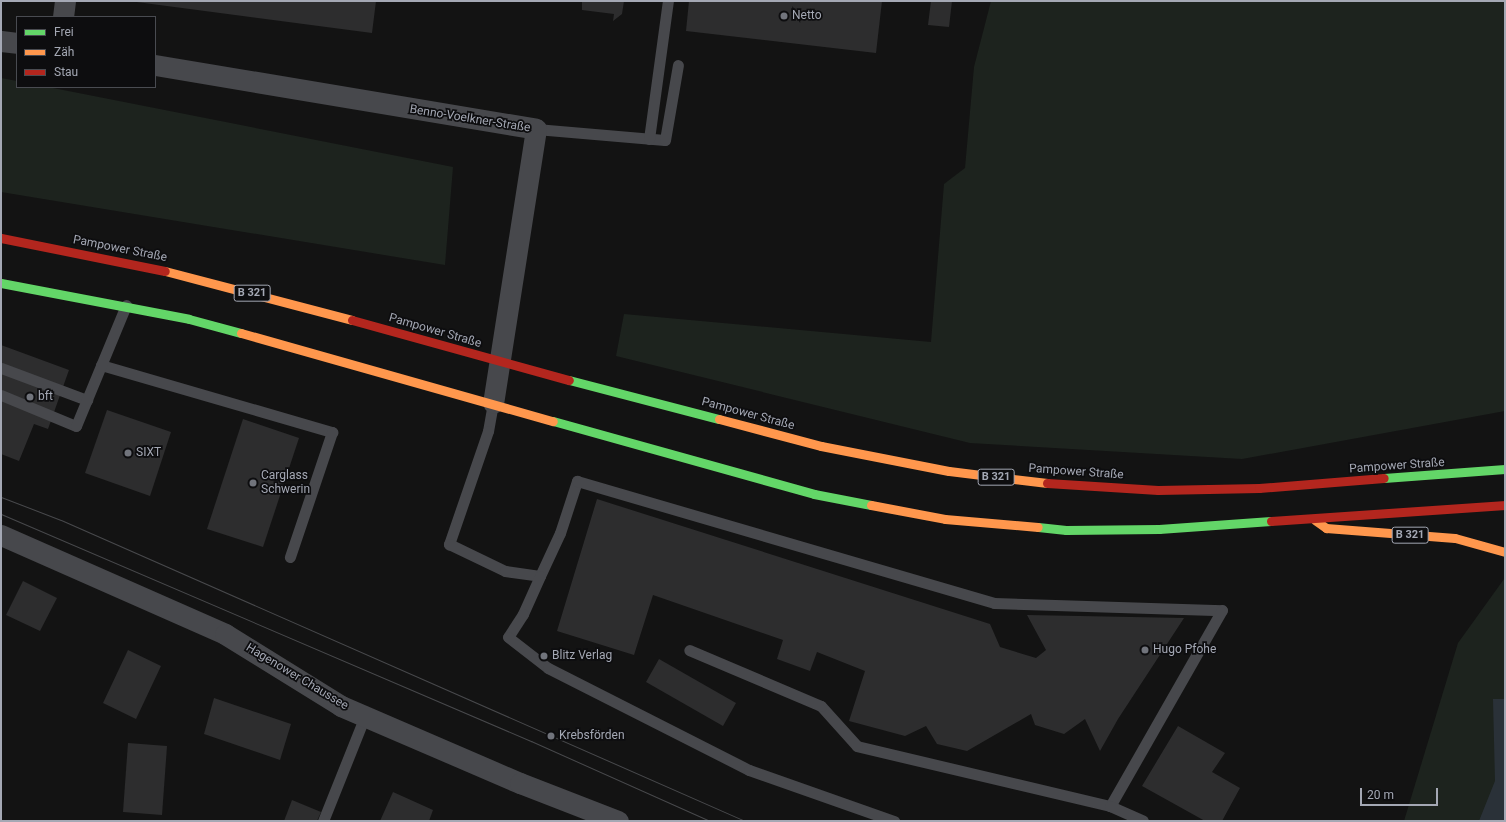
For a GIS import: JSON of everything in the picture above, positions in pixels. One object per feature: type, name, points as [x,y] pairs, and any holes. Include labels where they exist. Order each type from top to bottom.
[{"type":"main road","name":"Pampower Straße","points":[[1,238],[193,276],[500,361],[821,446],[949,471],[1072,486],[1158,490],[1259,488],[1505,469]]},
{"type":"main road","name":"B 321","points":[[1,283],[126,305],[189,319],[493,403],[620,441],[814,494],[945,519],[1066,530],[1159,529],[1315,520],[1505,505]]},
{"type":"main road","name":"B 321","points":[[1315,520],[1326,528],[1455,538],[1505,552]]},
{"type":"street","points":[[63,16],[65,1]]},
{"type":"street","points":[[1,41],[16,43]]},
{"type":"street","name":"Benno-Voelkner-Straße","points":[[156,65],[536,129],[493,403]]},
{"type":"street","name":"Hagenower Chaussee","points":[[1,535],[225,634],[341,706],[520,783],[618,821]]},
{"type":"lane","points":[[649,139],[668,1]]},
{"type":"lane","points":[[536,129],[665,140],[678,65]]},
{"type":"lane","points":[[1,395],[76,426],[126,305]]},
{"type":"lane","points":[[102,365],[332,432],[290,558]]},
{"type":"lane","points":[[1,368],[87,400]]},
{"type":"lane","points":[[493,403],[488,431],[449,544],[505,571],[540,576]]},
{"type":"lane","points":[[894,821],[749,770],[548,668],[508,638],[523,614],[560,533],[577,481],[994,603],[1222,610],[1110,806]]},
{"type":"lane","points":[[689,650],[821,706],[857,746],[1110,806],[1143,821]]},
{"type":"lane","points":[[323,821],[365,716]]},
{"type":"shaded area","points":[[991,1],[1505,1],[1505,411],[1242,459],[970,443],[616,356],[624,314],[931,342],[944,184],[965,168],[974,67]]},
{"type":"shaded area","points":[[1,78],[16,81],[16,88],[53,88],[453,167],[445,265],[1,192]]},
{"type":"shaded area","points":[[1504,579],[1505,821],[1404,821],[1458,643]]},
{"type":"shaded area","points":[[1493,699],[1505,699],[1505,821],[1479,821],[1495,781]]},
{"type":"building","points":[[129,1],[376,1],[372,33]]},
{"type":"building","points":[[582,1],[624,1],[622,14],[613,21],[614,14],[582,10]]},
{"type":"building","name":"Netto","points":[[689,1],[882,1],[876,53],[686,31]]},
{"type":"building","points":[[931,1],[952,1],[949,27],[928,25]]},
{"type":"building","name":"bft","points":[[1,345],[69,370],[48,429],[34,424],[19,461],[1,454]]},
{"type":"building","name":"SIXT","points":[[107,410],[171,432],[150,496],[85,473]]},
{"type":"building","name":"Carglass Schwerin","points":[[243,419],[299,438],[263,547],[207,529]]},
{"type":"building","points":[[597,499],[990,624],[1000,647],[1036,658],[1046,650],[1027,615],[1184,618],[1118,719],[1100,751],[1085,719],[1064,734],[1035,725],[1031,714],[967,751],[937,744],[926,726],[905,736],[849,721],[865,671],[817,652],[810,671],[777,659],[783,640],[653,595],[634,655],[557,631]]},
{"type":"building","points":[[23,581],[57,598],[40,631],[6,615]]},
{"type":"building","points":[[128,650],[161,666],[136,719],[103,703]]},
{"type":"building","points":[[659,659],[736,703],[723,726],[646,682]]},
{"type":"building","points":[[214,698],[291,724],[280,760],[204,734]]},
{"type":"building","points":[[1178,726],[1225,753],[1212,772],[1240,788],[1222,821],[1205,821],[1142,786]]},
{"type":"building","points":[[128,743],[167,746],[162,815],[123,812]]},
{"type":"building","points":[[393,792],[433,810],[429,821],[380,821]]},
{"type":"building","points":[[292,800],[321,812],[317,821],[284,821]]},
{"type":"tram line","points":[[1,497],[61,520],[745,821]]},
{"type":"tram line","points":[[1,514],[531,741],[710,821]]},
{"type":"traffic: fast","points":[[1,283],[189,319],[241,333]]},
{"type":"traffic: fast","points":[[569,380],[719,419]]},
{"type":"traffic: fast","points":[[553,421],[814,494],[871,505]]},
{"type":"traffic: fast","points":[[1384,478],[1505,469]]},
{"type":"traffic: fast","points":[[1038,527],[1066,530],[1159,529],[1271,521]]},
{"type":"traffic: slow","points":[[165,271],[352,320]]},
{"type":"traffic: slow","points":[[241,333],[553,421]]},
{"type":"traffic: slow","points":[[719,419],[821,446],[949,471],[1047,483]]},
{"type":"traffic: slow","points":[[871,505],[945,519],[1038,527]]},
{"type":"traffic: slow","points":[[1315,520],[1326,528],[1455,538],[1505,552]]},
{"type":"traffic: jam","points":[[1,238],[165,271]]},
{"type":"traffic: jam","points":[[352,320],[569,380]]},
{"type":"traffic: jam","points":[[1047,483],[1158,490],[1259,488],[1384,478]]},
{"type":"traffic: jam","points":[[1271,521],[1505,505]]},
{"type":"place","name":"Netto","points":[[784,16]]},
{"type":"place","name":"bft","points":[[30,397]]},
{"type":"place","name":"SIXT","points":[[128,453]]},
{"type":"place","name":"Carglass Schwerin","points":[[253,483]]},
{"type":"place","name":"Hugo Pfohe","points":[[1145,650]]},
{"type":"place","name":"Blitz Verlag","points":[[544,656]]},
{"type":"place","name":"Krebsförden","points":[[551,736]]}]
